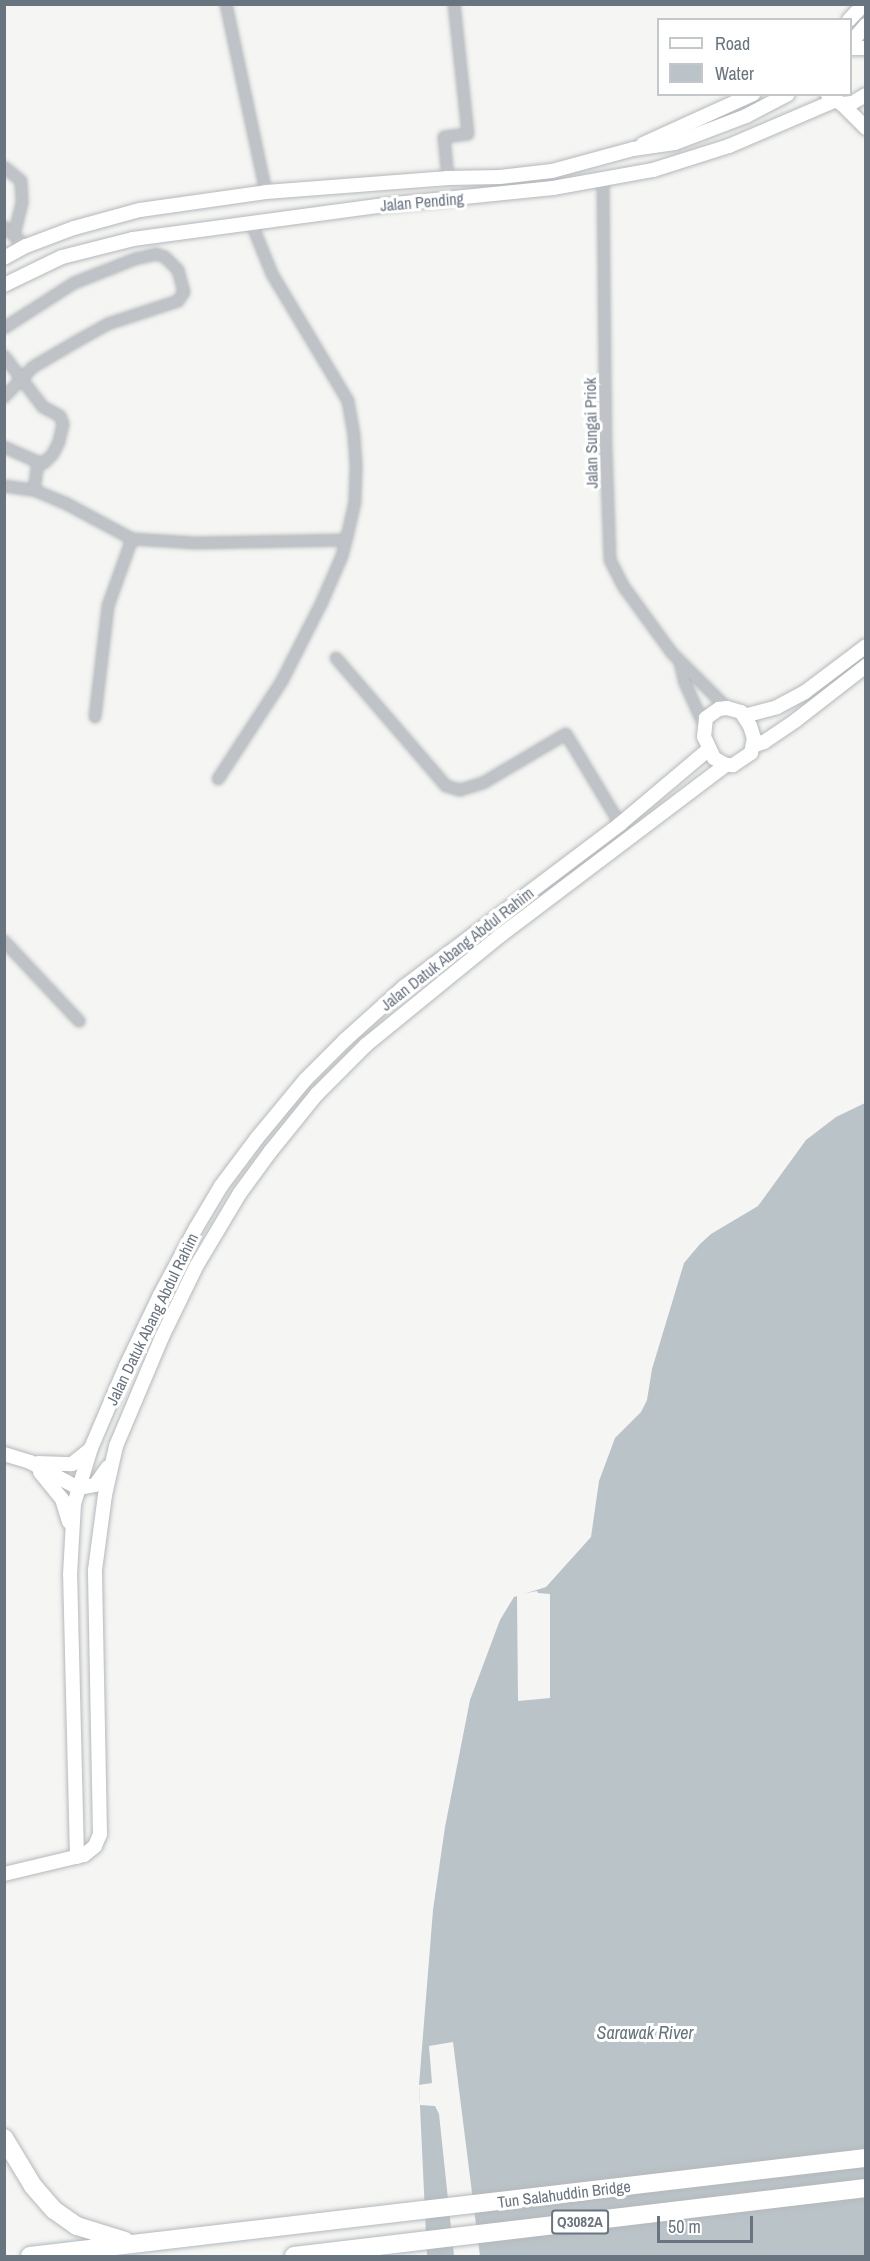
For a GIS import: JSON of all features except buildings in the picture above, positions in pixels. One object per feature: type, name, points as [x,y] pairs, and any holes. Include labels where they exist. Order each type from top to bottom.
[{"type":"highway","points":[[4,2138],[33,2186],[54,2210],[77,2226],[132,2243]]},
{"type":"highway","name":"Tun Salahuddin Bridge","points":[[30,2256],[866,2158]]},
{"type":"highway","name":"Tun Salahuddin Bridge","points":[[294,2256],[866,2188]]},
{"type":"street","points":[[226,4],[266,192]]},
{"type":"street","points":[[448,178],[444,137],[468,134],[454,4]]},
{"type":"street","points":[[851,18],[864,4]]},
{"type":"street","points":[[852,43],[866,25]]},
{"type":"street","name":"Jalan Pending","points":[[4,285],[62,257],[144,237],[251,222],[603,181],[689,161],[835,100],[852,103],[866,95]]},
{"type":"street","points":[[633,149],[749,96]]},
{"type":"street","name":"Jalan Pending","points":[[4,258],[26,246],[74,228],[140,210],[266,192],[448,178],[500,177],[552,171],[633,149],[675,143],[709,132],[784,96]]},
{"type":"street","points":[[835,100],[866,128]]},
{"type":"street","points":[[4,167],[21,181],[22,203],[14,235]]},
{"type":"street","name":"Jalan Sungai Priok","points":[[603,181],[606,461],[610,560],[624,587],[680,662]]},
{"type":"street","points":[[218,779],[282,681],[322,602],[342,556],[355,502],[354,436],[348,401],[272,274],[251,222]]},
{"type":"street","points":[[4,227],[26,246]]},
{"type":"street","points":[[144,237],[145,256]]},
{"type":"street","points":[[4,328],[74,283],[145,256],[156,254],[165,257],[178,270],[184,292],[178,301],[108,324],[33,367],[4,397]]},
{"type":"street","points":[[4,356],[20,380],[43,407],[60,416],[63,424],[59,442],[53,454],[44,463],[4,447]]},
{"type":"street","points":[[34,490],[38,462]]},
{"type":"street","points":[[4,486],[34,490],[132,539],[196,543],[346,540]]},
{"type":"street","points":[[95,717],[108,606],[132,539]]},
{"type":"street","points":[[744,716],[777,707],[805,692],[866,646]]},
{"type":"street","points":[[336,658],[446,786],[460,790],[483,783],[566,734],[620,824]]},
{"type":"street","points":[[680,662],[728,708]]},
{"type":"street","points":[[680,662],[685,683],[704,725],[708,750],[714,758],[726,765],[745,759],[753,746],[764,742],[866,666]]},
{"type":"street","points":[[704,725],[711,713],[728,708],[735,709],[744,716],[750,726],[753,746]]},
{"type":"street","name":"Jalan Datuk Abang Abdul Rahim","points":[[77,1857],[72,1535],[78,1488],[91,1448],[126,1366],[178,1260],[221,1186],[271,1120],[338,1047],[404,987],[620,824],[708,750]]},
{"type":"street","name":"Jalan Datuk Abang Abdul Rahim","points":[[77,1857],[95,1846],[100,1834],[95,1570],[98,1538],[114,1458],[162,1337],[197,1265],[252,1177],[317,1094],[366,1045],[438,984],[726,765]]},
{"type":"street","points":[[4,941],[79,1021]]},
{"type":"street","points":[[4,1454],[30,1462],[58,1466],[72,1464],[91,1448]]},
{"type":"street","points":[[30,1462],[78,1488],[95,1485],[114,1458]]},
{"type":"street","points":[[30,1462],[62,1499],[72,1535]]},
{"type":"street","points":[[4,1874],[77,1857]]},
{"type":"water","name":"Sarawak River","points":[[865,1103],[865,2256],[427,2256],[419,2085],[433,1910],[445,1827],[470,1700],[500,1620],[514,1597],[546,1587],[591,1537],[599,1481],[615,1438],[641,1412],[647,1400],[652,1369],[684,1263],[711,1234],[758,1206],[806,1140],[836,1117]]},
{"type":"pier","points":[[537,1591],[550,1594],[550,1698],[518,1701],[517,1595]]},
{"type":"pier","points":[[453,2042],[480,2256],[454,2256],[439,2114],[435,2106],[420,2105],[419,2085],[432,2083],[429,2046]]}]
